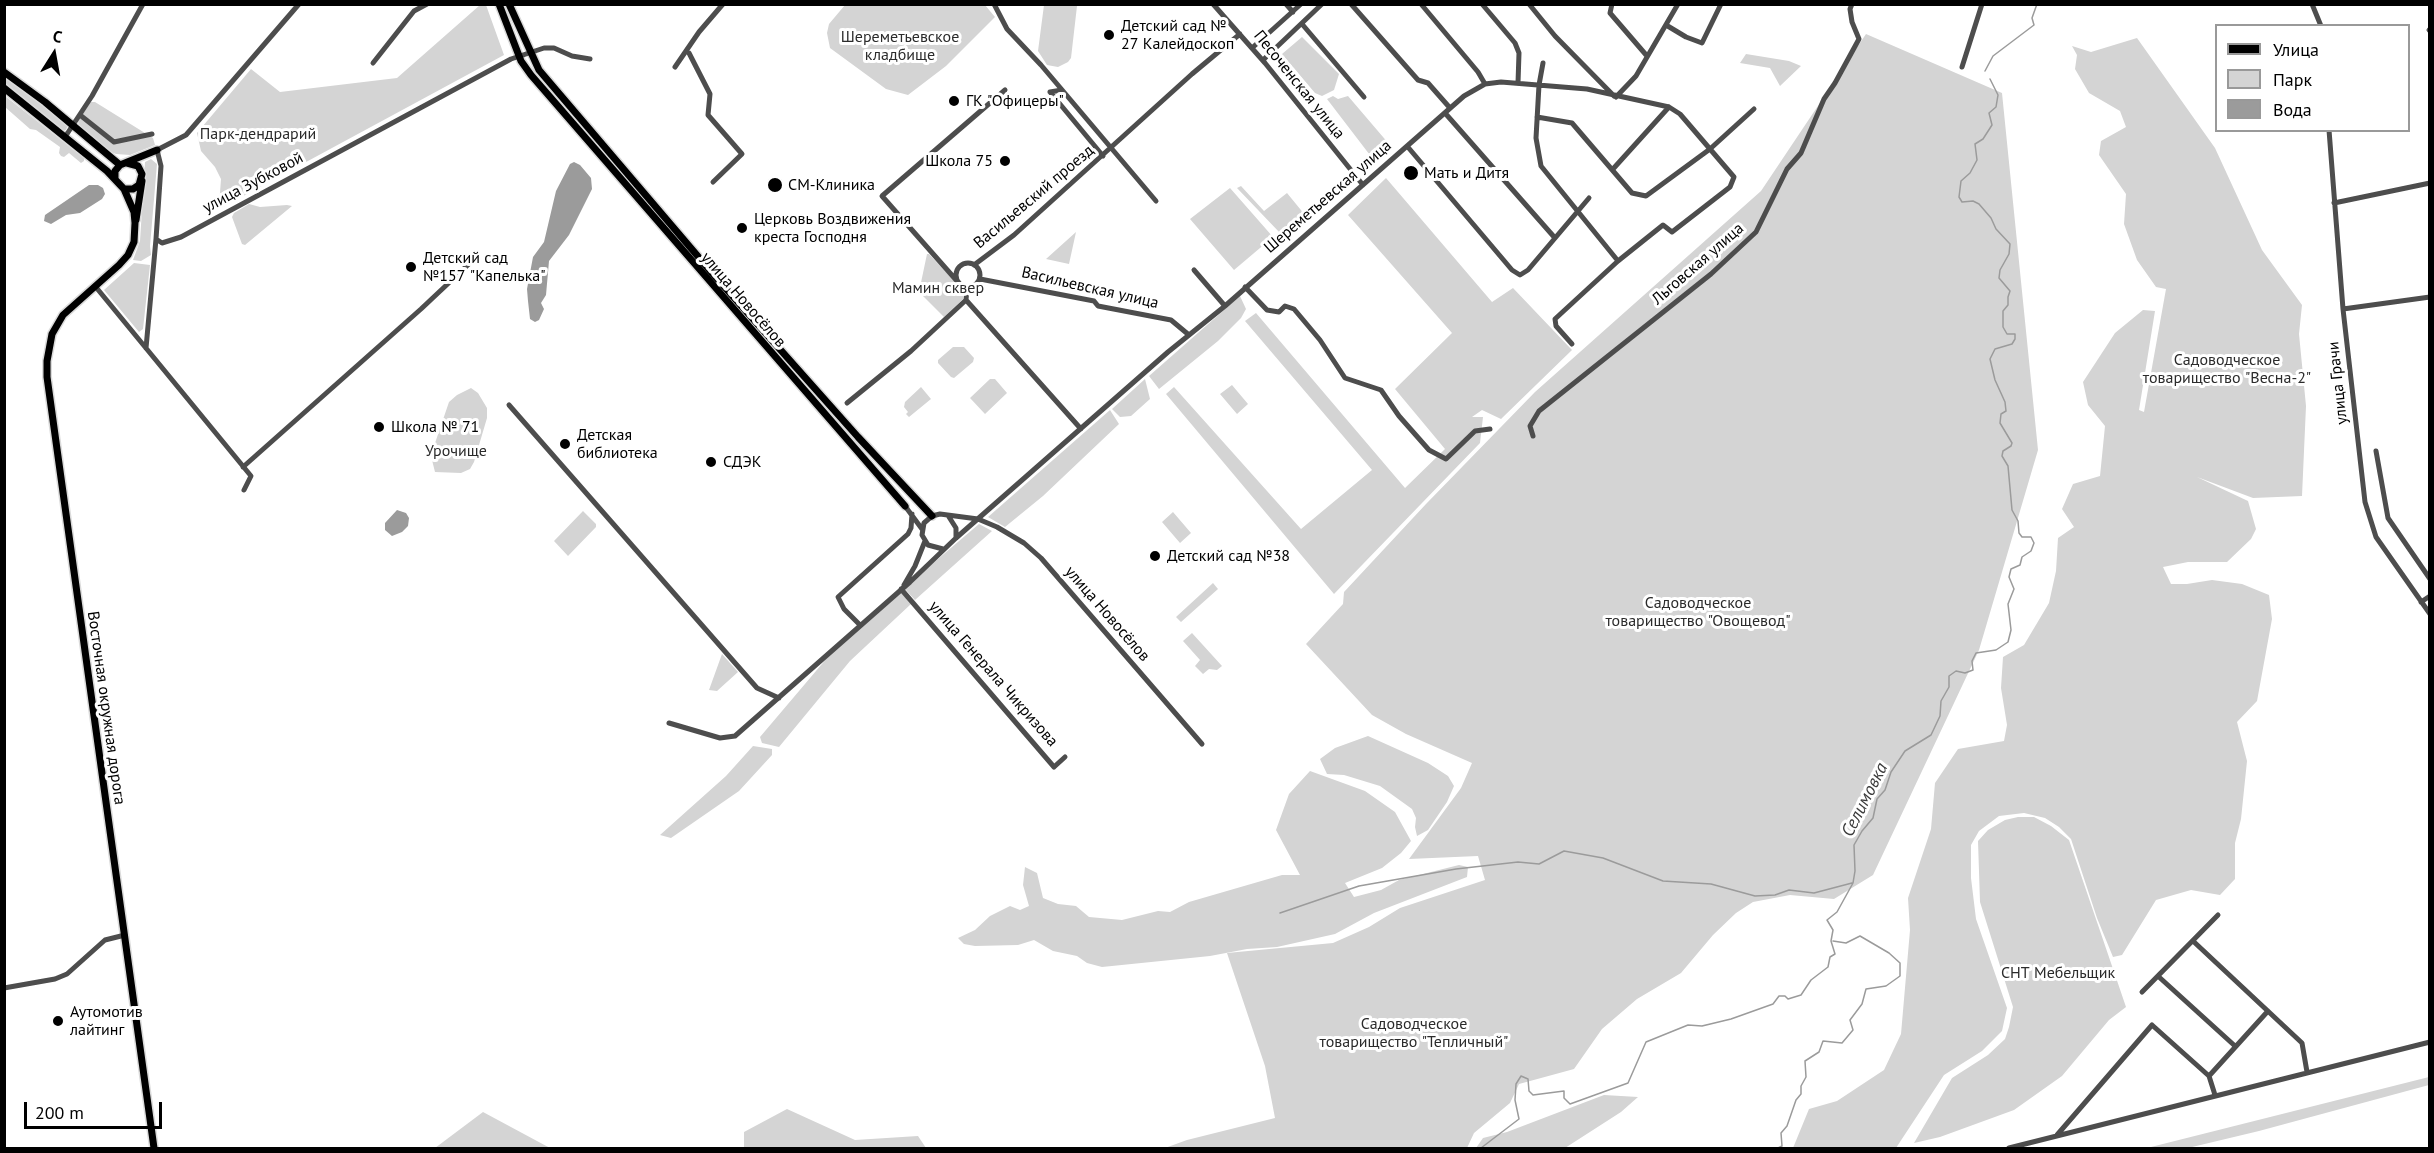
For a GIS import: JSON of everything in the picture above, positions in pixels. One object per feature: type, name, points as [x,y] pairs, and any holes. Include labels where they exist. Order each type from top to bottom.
[{"type":"main road","name":"улица Новосёлов","points":[[499,4],[519,57],[531,75],[905,506]]},
{"type":"main road","name":"улица Новосёлов","points":[[509,4],[539,69],[706,265],[858,437],[932,516]]},
{"type":"main road","points":[[4,72],[123,164],[138,166],[142,177]]},
{"type":"main road","points":[[4,88],[115,179],[129,198],[135,223]]},
{"type":"main road","points":[[115,179],[115,171],[123,164],[157,150]]},
{"type":"main road","points":[[94,286],[128,255],[134,242],[143,156]]},
{"type":"main road","points":[[124,189],[133,189],[142,177]]},
{"type":"main road","name":"Восточная окружная дорога","points":[[94,286],[63,315],[56,327],[50,345],[47,377],[91,708],[154,1149]]},
{"type":"street","points":[[65,137],[80,115],[142,4]]},
{"type":"street","points":[[146,348],[161,166],[157,150],[186,135],[300,4]]},
{"type":"street","points":[[373,63],[414,11],[427,4]]},
{"type":"street","points":[[675,68],[699,32],[723,4]]},
{"type":"street","points":[[994,4],[1007,29],[1156,201]]},
{"type":"street","name":"Песоченская улица","points":[[1213,4],[1263,60],[1363,185]]},
{"type":"street","points":[[1286,4],[1293,12]]},
{"type":"street","points":[[1252,48],[1301,4]]},
{"type":"street","points":[[1263,60],[1322,4]]},
{"type":"street","points":[[1351,4],[1418,80],[1428,83],[1450,108]]},
{"type":"street","points":[[1421,4],[1478,72],[1485,84]]},
{"type":"street","points":[[1482,4],[1515,43],[1519,53],[1518,83]]},
{"type":"street","points":[[1528,4],[1555,36],[1616,97],[1636,76],[1678,4]]},
{"type":"street","points":[[1612,4],[1610,13],[1647,56]]},
{"type":"street","points":[[1666,25],[1702,43],[1721,4]]},
{"type":"street","points":[[1962,67],[1982,4]]},
{"type":"street","points":[[2312,4],[2320,24]]},
{"type":"street","name":"Льговская улица","points":[[1533,436],[1530,426],[1539,411],[1711,274],[1756,232],[1787,169],[1801,153],[1824,99],[1859,39],[1855,33],[1851,7]]},
{"type":"street","points":[[1302,24],[1364,97]]},
{"type":"street","name":"Васильевский проезд","points":[[974,265],[1014,235],[1192,74],[1240,34]]},
{"type":"street","name":"улица Зубковой","points":[[156,239],[162,243],[181,237],[504,63],[538,50],[554,48],[572,56],[590,59]]},
{"type":"street","points":[[689,53],[710,94],[708,115],[742,154],[713,182]]},
{"type":"street","points":[[1543,63],[1539,85],[1536,138],[1541,166],[1618,261]]},
{"type":"street","name":"Шереметьевская улица","points":[[956,538],[1189,335],[1226,306],[1469,92],[1485,84],[1518,83],[1587,89],[1669,107]]},
{"type":"street","points":[[957,281],[956,273],[959,266],[966,263],[974,265],[980,271],[980,279],[975,286],[967,288],[957,281],[882,196],[1005,90]]},
{"type":"street","points":[[1062,90],[1050,92],[1103,156]]},
{"type":"street","points":[[1572,344],[1556,326],[1555,319],[1618,261],[1663,225],[1672,232],[1730,187],[1734,177],[1680,114],[1669,107],[1613,170]]},
{"type":"street","points":[[1537,117],[1572,123],[1632,193],[1646,196],[1710,149],[1754,109]]},
{"type":"street","points":[[1445,113],[1555,238]]},
{"type":"street","points":[[80,115],[114,142],[152,134]]},
{"type":"street","name":"улица Грачи","points":[[2329,132],[2343,309],[2365,502],[2376,537],[2430,614]]},
{"type":"street","points":[[1407,146],[1512,270],[1520,275],[1528,270],[1589,198]]},
{"type":"street","points":[[2334,203],[2430,183]]},
{"type":"street","points":[[243,467],[471,262]]},
{"type":"street","points":[[1194,270],[1226,306]]},
{"type":"street","name":"Васильевская улица","points":[[980,279],[1094,301],[1098,306],[1171,320],[1189,335]]},
{"type":"street","points":[[94,286],[251,476],[244,490]]},
{"type":"street","points":[[1245,287],[1267,310],[1279,312],[1285,306],[1294,309],[1320,340],[1345,378],[1381,390],[1399,416],[1429,450],[1446,459],[1474,431],[1490,429]]},
{"type":"street","points":[[847,403],[911,351],[966,300],[967,288]]},
{"type":"street","points":[[2343,309],[2430,297]]},
{"type":"street","points":[[966,300],[1081,429]]},
{"type":"street","points":[[509,405],[757,688],[779,698]]},
{"type":"street","points":[[2376,451],[2388,518],[2430,579]]},
{"type":"street","name":"улица Новосёлов","points":[[905,506],[922,530]]},
{"type":"street","points":[[908,534],[912,514]]},
{"type":"street","points":[[669,723],[720,738],[735,736],[944,548],[949,546],[956,538],[955,523],[948,516],[940,514],[932,516],[924,523],[922,530],[925,541],[933,548],[944,548]]},
{"type":"street","name":"улица Новосёлов","points":[[948,516],[978,519],[1010,534],[1041,558],[1202,744]]},
{"type":"street","points":[[860,625],[844,609],[838,597],[908,534],[922,530]]},
{"type":"street","points":[[901,589],[915,566],[925,541]]},
{"type":"street","name":"улица Генерала Чикризова","points":[[901,589],[1054,767],[1065,757]]},
{"type":"street","points":[[2421,602],[2430,596]]},
{"type":"street","points":[[2142,992],[2218,915]]},
{"type":"street","points":[[4,988],[55,979],[67,974],[105,940],[125,935]]},
{"type":"street","points":[[2193,941],[2302,1043],[2307,1072]]},
{"type":"street","points":[[2159,976],[2235,1046]]},
{"type":"street","points":[[2209,1076],[2268,1011]]},
{"type":"street","points":[[2057,1136],[2152,1025],[2209,1076],[2215,1095]]},
{"type":"street","points":[[2009,1149],[2430,1042]]},
{"type":"green space","name":"Парк-дендрарий","points":[[480,5],[486,5],[504,55],[221,208],[219,206],[221,179],[215,167],[201,151],[197,133],[251,69],[280,92],[397,78]]},
{"type":"green space","name":"Шереметьевское кладбище","points":[[845,5],[985,5],[995,17],[946,66],[908,95],[886,89],[830,48],[827,33],[829,24]]},
{"type":"green space","points":[[1044,5],[1077,6],[1071,58],[1058,67],[1047,65],[1038,51]]},
{"type":"green space","name":"Садоводческое товарищество \"Овощевод\"","points":[[1866,34],[2002,93],[2038,450],[1979,650],[1873,875],[1834,899],[1790,895],[1753,902],[1736,913],[1713,935],[1681,973],[1637,999],[1602,1029],[1574,1069],[1519,1084],[1510,1103],[1474,1133],[1467,1148],[1165,1148],[1187,1140],[1275,1118],[1265,1066],[1227,953],[1333,943],[1369,927],[1400,908],[1485,880],[1478,856],[1409,859],[1461,788],[1472,763],[1406,734],[1372,715],[1306,644],[1343,604],[1344,592],[1535,392],[1761,191]]},
{"type":"green space","points":[[1302,37],[1339,74],[1334,90],[1322,96],[1315,93],[1282,54]]},
{"type":"green space","name":"Садоводческое товарищество \"Весна-2\"","points":[[2137,38],[2215,148],[2262,250],[2302,305],[2299,334],[2306,406],[2302,496],[2253,498],[2197,477],[2248,501],[2256,529],[2251,539],[2227,562],[2188,562],[2163,567],[2171,584],[2212,580],[2242,584],[2269,595],[2272,619],[2257,701],[2237,722],[2247,761],[2241,819],[2235,843],[2235,879],[2220,895],[2191,890],[2156,900],[2122,955],[2113,957],[2097,918],[2071,839],[2045,818],[2024,813],[1999,816],[1979,831],[1971,845],[1971,878],[1976,919],[2007,1008],[2002,1031],[1982,1051],[1944,1075],[1896,1148],[1793,1148],[1809,1109],[1837,1101],[1884,1070],[1901,1034],[1910,930],[1908,898],[1931,829],[1935,783],[1958,749],[2004,741],[2007,725],[2001,688],[2003,657],[2024,645],[2049,603],[2056,571],[2058,538],[2074,527],[2062,509],[2073,484],[2100,476],[2105,426],[2088,405],[2083,382],[2115,333],[2143,310],[2155,311],[2139,410],[2144,412],[2166,289],[2156,287],[2137,260],[2124,224],[2126,194],[2099,155],[2101,141],[2126,127],[2120,111],[2089,93],[2075,69],[2077,55],[2072,46],[2091,52]]},
{"type":"green space","points":[[1746,54],[1789,61],[1801,66],[1780,86],[1770,68],[1740,63]]},
{"type":"green space","points":[[4,75],[68,125],[66,130],[5,85]]},
{"type":"green space","points":[[5,96],[84,158],[84,161],[81,163],[69,153],[64,157],[61,156],[60,147],[36,130],[30,129],[5,107]]},
{"type":"green space","points":[[1333,96],[1338,99],[1348,96],[1389,144],[1376,163],[1327,99]]},
{"type":"green space","points":[[91,102],[95,102],[153,138],[155,145],[130,155],[116,154],[103,149],[79,128],[78,121]]},
{"type":"green space","points":[[151,159],[157,164],[151,255],[141,261],[133,260],[140,241],[145,162]]},
{"type":"green space","points":[[1386,178],[1492,302],[1513,288],[1572,350],[1501,419],[1482,410],[1472,417],[1483,417],[1480,443],[1334,594],[1166,394],[1174,387],[1301,529],[1372,470],[1245,321],[1256,313],[1405,488],[1445,449],[1395,389],[1452,333],[1348,215]]},
{"type":"green space","points":[[1241,186],[1264,211],[1287,193],[1305,215],[1280,233],[1237,188]]},
{"type":"green space","points":[[1230,188],[1273,237],[1234,270],[1190,219]]},
{"type":"green space","points":[[249,204],[260,207],[292,206],[245,245],[242,244],[232,217],[234,213]]},
{"type":"green space","points":[[1076,232],[1069,264],[1046,259]]},
{"type":"green space","name":"Мамин сквер","points":[[927,254],[955,282],[963,295],[963,299],[944,317],[919,292]]},
{"type":"green space","points":[[134,263],[150,265],[143,329],[139,332],[104,290]]},
{"type":"green space","points":[[1240,296],[1246,309],[1241,318],[1218,341],[1159,389],[1149,376]]},
{"type":"green space","points":[[953,347],[964,347],[974,358],[973,362],[954,378],[938,363],[938,360]]},
{"type":"green space","points":[[990,379],[995,379],[1007,393],[985,414],[970,398]]},
{"type":"green space","points":[[1145,379],[1150,399],[1131,416],[1120,417],[1112,409]]},
{"type":"green space","points":[[1232,385],[1248,404],[1237,414],[1220,394]]},
{"type":"green space","points":[[921,387],[931,399],[909,417],[904,407],[905,402]]},
{"type":"green space","name":"Урочище","points":[[471,388],[478,393],[487,408],[487,418],[474,462],[470,469],[461,473],[435,472],[432,460],[433,449],[449,402]]},
{"type":"green space","points":[[1110,410],[1119,424],[1043,496],[1005,527],[988,517]]},
{"type":"green space","points":[[583,511],[596,524],[596,527],[568,556],[554,541]]},
{"type":"green space","points":[[1173,512],[1191,533],[1180,543],[1162,522]]},
{"type":"green space","points":[[979,524],[992,531],[915,600],[904,588]]},
{"type":"green space","points":[[1213,583],[1218,589],[1181,622],[1176,617]]},
{"type":"green space","points":[[900,591],[911,604],[850,661],[779,747],[762,743],[760,737],[827,658]]},
{"type":"green space","points":[[1192,633],[1222,666],[1217,670],[1209,669],[1203,674],[1195,666],[1200,660],[1183,641]]},
{"type":"green space","points":[[722,654],[738,672],[717,691],[709,690]]},
{"type":"green space","points":[[1368,736],[1428,763],[1448,776],[1454,786],[1447,802],[1428,830],[1417,836],[1416,818],[1412,809],[1380,786],[1344,775],[1327,774],[1320,759],[1335,748]]},
{"type":"green space","points":[[753,746],[772,749],[772,755],[739,791],[671,838],[660,835],[726,776]]},
{"type":"green space","points":[[1310,771],[1365,791],[1395,812],[1411,841],[1401,853],[1382,868],[1345,883],[1354,897],[1381,890],[1399,880],[1459,865],[1468,867],[1467,877],[1374,913],[1335,934],[1277,947],[1247,949],[1210,956],[1102,967],[1087,963],[1077,956],[1053,951],[1034,940],[1018,945],[975,946],[964,944],[958,938],[975,930],[990,916],[1010,906],[1020,910],[1029,906],[1023,885],[1025,867],[1037,873],[1043,898],[1058,904],[1076,906],[1089,917],[1122,920],[1158,911],[1170,912],[1189,902],[1282,875],[1300,875],[1276,830],[1289,794]]},
{"type":"green space","name":"СНТ Мебельщик","points":[[2034,817],[2051,826],[2069,840],[2126,1007],[2109,1020],[2062,1076],[2014,1110],[1940,1137],[1914,1143],[1952,1078],[1988,1055],[2005,1039],[2009,1027],[2013,1007],[1980,902],[1978,841],[1988,830],[2005,820]]},
{"type":"green space","points":[[2429,1077],[2429,1085],[2259,1131],[2188,1148],[2147,1148]]},
{"type":"green space","points":[[1604,1095],[1638,1097],[1621,1112],[1565,1148],[1476,1148],[1483,1138],[1507,1132]]},
{"type":"green space","points":[[787,1109],[855,1140],[918,1136],[926,1148],[744,1148],[744,1132]]},
{"type":"green space","points":[[483,1112],[550,1148],[435,1148]]},
{"type":"water","points":[[574,162],[580,165],[591,178],[592,189],[569,235],[549,261],[546,295],[541,303],[544,309],[539,320],[535,322],[530,319],[527,289],[533,257],[544,242],[556,191],[570,164]]},
{"type":"water","points":[[89,185],[98,185],[103,188],[105,194],[102,199],[80,213],[66,215],[51,224],[44,221],[45,215]]},
{"type":"water","points":[[397,510],[406,513],[409,518],[408,526],[402,532],[392,536],[385,530],[385,523]]},
{"type":"waterway","points":[[1985,71],[1993,56],[2034,25],[2032,18],[2037,4]]},
{"type":"waterway","name":"Селимовка","points":[[1481,1148],[1519,1119],[1515,1100],[1516,1084],[1521,1076],[1528,1079],[1529,1091],[1533,1095],[1564,1091],[1564,1098],[1570,1104],[1628,1083],[1646,1042],[1688,1025],[1702,1026],[1731,1019],[1773,1004],[1779,996],[1785,996],[1788,999],[1801,995],[1811,980],[1828,967],[1830,957],[1835,954],[1831,941],[1833,930],[1827,920],[1837,912],[1853,883],[1854,845],[1873,818],[1877,799],[1885,790],[1891,772],[1905,751],[1931,735],[1940,716],[1941,701],[1949,687],[1949,676],[1956,671],[1965,673],[1973,670],[1972,661],[1976,653],[1996,650],[2008,642],[2011,630],[2008,604],[2014,589],[2009,577],[2011,569],[2020,565],[2022,557],[2031,551],[2034,543],[2031,537],[2022,537],[2019,533],[2018,521],[2012,510],[2008,466],[2002,456],[2003,451],[2012,443],[2000,423],[2001,414],[2006,411],[2005,402],[1995,380],[1990,359],[1995,349],[2012,344],[2015,339],[2015,334],[2007,334],[2003,327],[2003,311],[2008,305],[2010,291],[1999,278],[2000,270],[2009,254],[2010,244],[1996,229],[1991,218],[1979,204],[1973,201],[1962,202],[1959,197],[1961,181],[1970,173],[1977,160],[1975,144],[1983,139],[1992,125],[1989,113],[1996,107],[1998,95],[1990,79]]},
{"type":"waterway","points":[[1280,913],[1359,886],[1456,869],[1518,862],[1539,864],[1564,851],[1603,858],[1663,881],[1711,884],[1755,896],[1775,895],[1789,890],[1814,893],[1852,883]]},
{"type":"waterway","points":[[1778,1148],[1782,1146],[1781,1133],[1787,1126],[1796,1100],[1801,1094],[1801,1086],[1806,1077],[1805,1061],[1819,1052],[1823,1041],[1842,1043],[1853,1030],[1850,1020],[1862,1004],[1866,989],[1886,986],[1900,976],[1900,963],[1889,953],[1860,936],[1846,943],[1833,941]]},
{"type":"place","name":"Детский сад № 27 Калейдоскоп","points":[[1109,35]]},
{"type":"place","name":"ГК \"Офицеры\"","points":[[954,101]]},
{"type":"place","name":"Школа 75","points":[[1005,161]]},
{"type":"place","name":"Мать и Дитя","points":[[1411,173]]},
{"type":"place","name":"СМ-Клиника","points":[[775,185]]},
{"type":"place","name":"Церковь Воздвижения креста Господня","points":[[742,228]]},
{"type":"place","name":"Детский сад №157 \"Капелька\"","points":[[411,267]]},
{"type":"place","name":"Школа № 71","points":[[379,427]]},
{"type":"place","name":"Детская библиотека","points":[[565,444]]},
{"type":"place","name":"СДЭК","points":[[711,462]]},
{"type":"place","name":"Детский сад №38","points":[[1155,556]]},
{"type":"place","name":"Аутомотив лайтинг","points":[[58,1021]]},
{"type":"park label","name":"Садоводческое товарищество \"Тепличный\"","points":[[1414,1033]]}]
